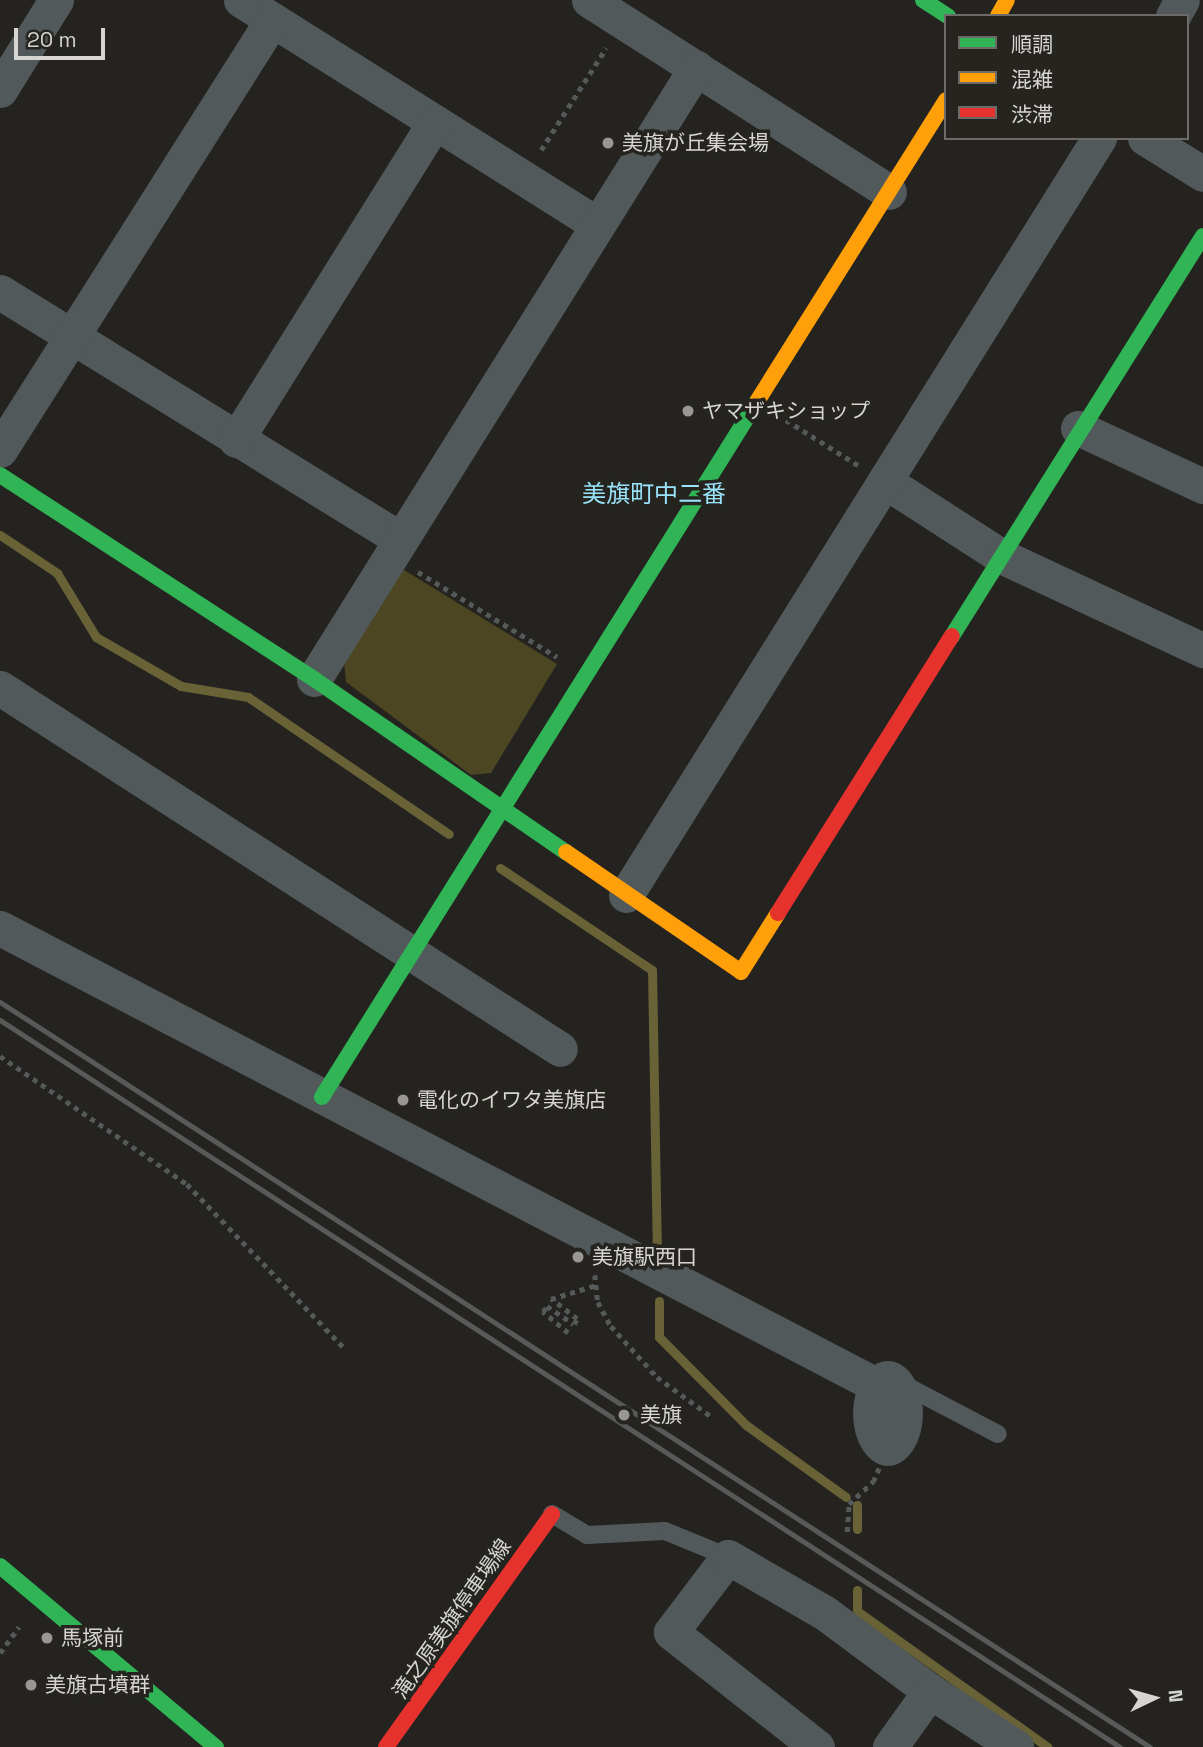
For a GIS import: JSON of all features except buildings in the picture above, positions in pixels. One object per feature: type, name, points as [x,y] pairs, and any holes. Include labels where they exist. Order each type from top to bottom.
[{"type":"street","points":[[0,90],[56,0]]},
{"type":"street","points":[[241,0],[597,224]]},
{"type":"street","points":[[589,0],[888,192]]},
{"type":"street","points":[[923,0],[945,14]]},
{"type":"street","points":[[0,450],[272,20]]},
{"type":"street","points":[[314,679],[696,68]]},
{"type":"street","points":[[322,1097],[498,809],[759,403],[944,103]]},
{"type":"street","points":[[236,440],[435,121]]},
{"type":"street","points":[[626,895],[1098,140]]},
{"type":"street","points":[[1148,140],[1203,174]]},
{"type":"street","points":[[0,475],[314,679],[498,809],[741,972],[1078,428],[1203,236]]},
{"type":"street","points":[[0,292],[236,440],[395,547]]},
{"type":"street","points":[[1078,428],[1203,485]]},
{"type":"street","points":[[886,482],[1001,556],[1203,650]]},
{"type":"street","points":[[0,688],[560,1049]]},
{"type":"street","points":[[0,928],[886,1392]]},
{"type":"street","name":"滝之原美旗停車場線","points":[[386,1747],[552,1514]]},
{"type":"street","points":[[817,1747],[670,1632],[728,1557],[825,1613],[930,1691],[1016,1747]]},
{"type":"street","points":[[0,1566],[216,1747]]},
{"type":"street","points":[[890,1747],[930,1691]]},
{"type":"lane","points":[[886,1392],[998,1434]]},
{"type":"lane","points":[[552,1514],[587,1535],[665,1531],[728,1557]]},
{"type":"path","points":[[523,178],[623,21]]},
{"type":"path","points":[[759,403],[886,482]]},
{"type":"path","points":[[395,547],[565,661]]},
{"type":"path","points":[[0,1056],[187,1184],[346,1350]]},
{"type":"path","points":[[568,1333],[543,1312],[547,1306],[574,1324],[577,1319],[551,1299],[596,1285],[605,1317],[645,1365],[712,1417]]},
{"type":"path","points":[[847,1532],[849,1504],[873,1482],[895,1431],[886,1392]]},
{"type":"shaded area","points":[[401,568],[557,664],[491,773],[471,775],[346,682],[344,662]]},
{"type":"waterway","points":[[0,535],[57,573],[96,637],[181,686],[248,697],[449,834]]},
{"type":"waterway","points":[[500,868],[652,970],[657,1254]]},
{"type":"waterway","points":[[659,1301],[659,1337],[746,1425],[846,1497]]},
{"type":"waterway","points":[[857,1505],[857,1529]]},
{"type":"waterway","points":[[857,1590],[857,1611],[1048,1747]]},
{"type":"railway","points":[[0,1002],[1150,1747]]},
{"type":"railway","points":[[0,1020],[1120,1747]]},
{"type":"traffic: fast","points":[[923,0],[945,14]]},
{"type":"traffic: fast","points":[[952,636],[1203,236]]},
{"type":"traffic: fast","points":[[322,1097],[758,400]]},
{"type":"traffic: fast","points":[[0,475],[314,679],[566,852]]},
{"type":"traffic: fast","points":[[0,1566],[216,1747]]},
{"type":"traffic: slow","points":[[999,14],[1007,0]]},
{"type":"traffic: slow","points":[[758,400],[944,103]]},
{"type":"traffic: slow","points":[[566,852],[741,972],[778,913]]},
{"type":"traffic: jam","points":[[778,913],[952,636]]},
{"type":"traffic: jam","points":[[386,1747],[552,1514]]},
{"type":"place","name":"美旗が丘集会場","points":[[608,143]]},
{"type":"place","name":"ヤマザキショップ","points":[[688,411]]},
{"type":"place","name":"電化のイワタ美旗店","points":[[403,1100]]},
{"type":"place","name":"美旗駅西口","points":[[578,1257]]},
{"type":"place","name":"美旗","points":[[624,1415]]},
{"type":"place","name":"馬塚前","points":[[47,1638]]},
{"type":"place","name":"美旗古墳群","points":[[31,1685]]},
{"type":"district","name":"美旗町中二番","points":[[654,494]]}]
